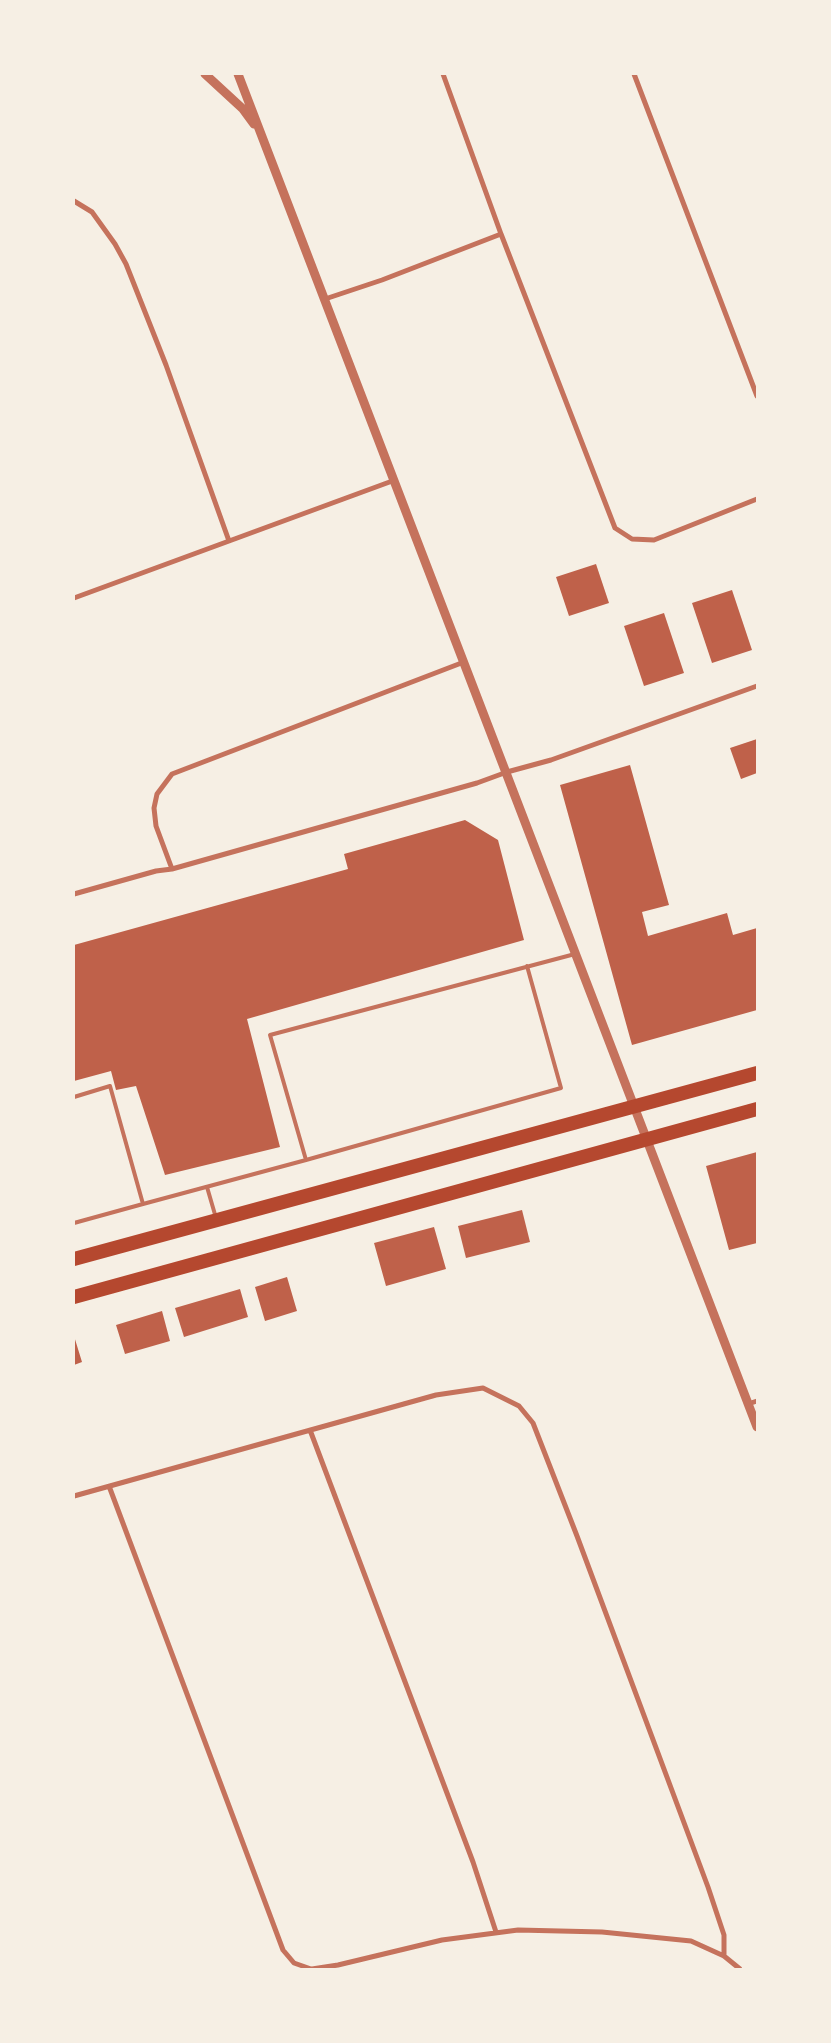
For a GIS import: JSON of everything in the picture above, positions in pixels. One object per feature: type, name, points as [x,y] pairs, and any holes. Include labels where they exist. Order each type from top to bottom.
[{"type":"highway","points":[[74,1259],[757,1073]]},
{"type":"highway","points":[[74,1298],[757,1110]]},
{"type":"street","points":[[205,74],[243,109],[260,132]]},
{"type":"street","points":[[238,74],[635,1106],[753,1402],[757,1427]]},
{"type":"street","points":[[443,74],[501,234],[615,528],[632,539],[654,540],[757,499]]},
{"type":"street","points":[[634,74],[757,396]]},
{"type":"street","points":[[74,201],[92,212],[101,223],[126,264],[166,365],[229,541]]},
{"type":"street","points":[[325,299],[501,234]]},
{"type":"street","points":[[74,598],[395,480]]},
{"type":"street","points":[[172,869],[156,826],[154,808],[157,794],[172,774],[464,662]]},
{"type":"street","points":[[74,894],[156,871],[172,869],[477,783],[507,772],[551,760],[757,686]]},
{"type":"street","points":[[74,1496],[453,1392],[482,1388],[518,1406],[533,1423],[708,1887],[724,1935],[724,1956]]},
{"type":"street","points":[[310,1430],[474,1862],[496,1932]]},
{"type":"street","points":[[109,1486],[283,1950],[294,1963],[311,1969],[338,1966],[442,1940],[518,1930],[638,1935],[691,1941],[724,1956],[740,1969]]},
{"type":"lane","points":[[306,1160],[270,1035],[577,953]]},
{"type":"lane","points":[[74,1223],[561,1088],[527,966]]},
{"type":"lane","points":[[74,1097],[110,1086],[143,1204]]},
{"type":"lane","points":[[207,1187],[217,1220]]},
{"type":"building","points":[[596,564],[609,603],[569,616],[556,577]]},
{"type":"building","points":[[732,590],[752,650],[712,663],[692,603]]},
{"type":"building","points":[[664,613],[684,673],[644,686],[624,626]]},
{"type":"building","points":[[757,739],[757,773],[741,779],[730,748]]},
{"type":"building","points":[[630,765],[669,905],[642,912],[648,936],[727,913],[733,935],[757,928],[757,1010],[632,1045],[560,785]]},
{"type":"building","points":[[465,820],[498,840],[524,940],[247,1019],[280,1147],[165,1175],[136,1086],[116,1090],[111,1071],[74,1081],[74,945],[348,869],[344,854]]},
{"type":"building","points":[[757,1152],[757,1243],[729,1250],[706,1166]]},
{"type":"building","points":[[522,1210],[530,1242],[466,1258],[458,1226]]},
{"type":"building","points":[[434,1227],[446,1269],[386,1286],[374,1243]]},
{"type":"building","points":[[287,1277],[297,1311],[265,1321],[255,1287]]},
{"type":"building","points":[[240,1289],[248,1317],[184,1337],[175,1308]]},
{"type":"building","points":[[162,1311],[170,1341],[125,1354],[116,1325]]},
{"type":"building","points":[[74,1336],[82,1362],[74,1365]]}]
